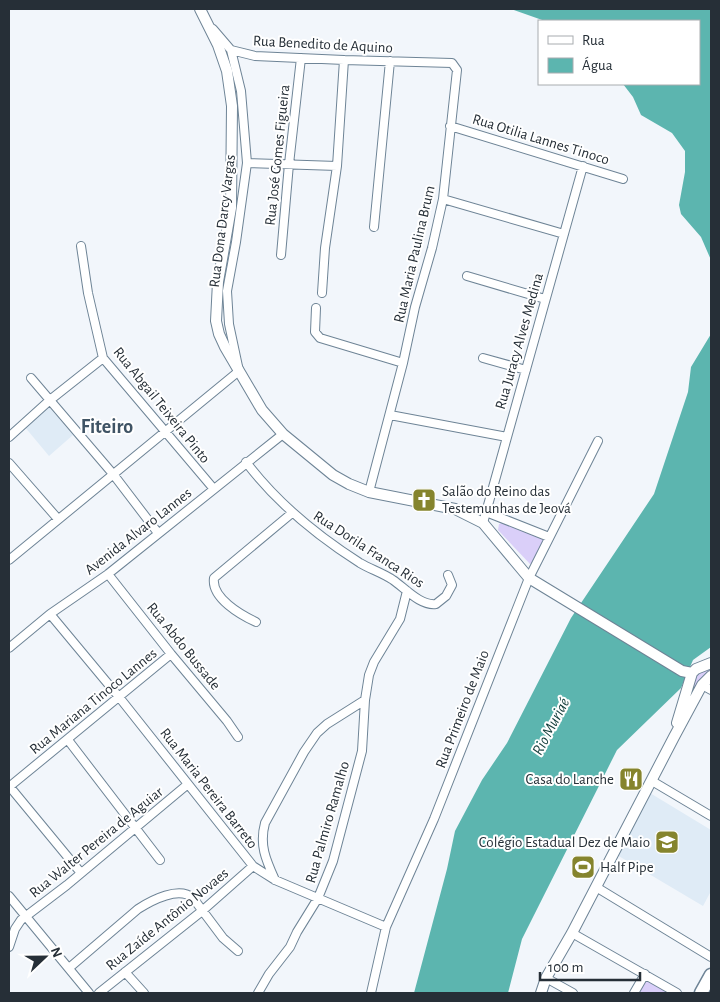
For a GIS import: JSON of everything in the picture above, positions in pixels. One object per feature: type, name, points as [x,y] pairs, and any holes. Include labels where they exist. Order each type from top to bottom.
[{"type":"highway","points":[[701,993],[711,975]]},
{"type":"street","points":[[9,560],[239,371],[219,334],[216,321],[218,282],[231,208],[232,106],[227,71],[218,45],[200,9]]},
{"type":"street","name":"Rua Benedito de Aquino","points":[[207,21],[231,50],[255,56],[452,63]]},
{"type":"street","name":"Rua Dona Darcy Vargas","points":[[231,50],[241,91],[247,163],[227,291],[229,324],[239,371],[262,410],[283,434],[333,475],[369,492],[455,509],[483,523],[529,578],[687,672]]},
{"type":"street","name":"Rua José Gomes Figueira","points":[[281,254],[301,58]]},
{"type":"street","points":[[322,292],[325,248],[337,166],[344,60]]},
{"type":"street","points":[[374,228],[390,61]]},
{"type":"street","name":"Rua Maria Paulina Brum","points":[[369,492],[404,363],[415,307],[432,248],[443,200],[457,70],[452,63]]},
{"type":"street","name":"Rua Otilia Lannes Tinoco","points":[[450,126],[623,179]]},
{"type":"street","points":[[247,163],[337,166]]},
{"type":"street","name":"Rua Juracy Alves Medina","points":[[483,523],[583,166]]},
{"type":"street","points":[[443,200],[564,234]]},
{"type":"street","name":"Rua Abgail Teixeira Pinto","points":[[80,246],[88,293],[103,358],[213,488]]},
{"type":"street","points":[[466,276],[545,299]]},
{"type":"street","points":[[316,308],[315,332],[320,338],[404,363]]},
{"type":"street","points":[[9,437],[50,400],[103,358]]},
{"type":"street","points":[[483,358],[526,370]]},
{"type":"street","points":[[31,378],[113,474],[158,533]]},
{"type":"street","points":[[390,414],[507,438]]},
{"type":"street","name":"Avenida Alvaro Lannes","points":[[9,648],[50,614],[108,574],[213,488],[283,434]]},
{"type":"street","name":"Rua Primeiro de Maio","points":[[370,993],[386,927],[434,819],[529,578],[598,441]]},
{"type":"street","name":"Rua Dorila Franca Rios","points":[[246,462],[272,494],[292,513],[342,551],[366,567],[392,580],[425,603],[436,604],[442,601],[450,592],[452,585],[448,576]]},
{"type":"street","points":[[9,463],[58,518]]},
{"type":"street","points":[[486,512],[550,537]]},
{"type":"street","points":[[256,622],[238,613],[227,604],[215,588],[213,584],[214,578],[292,513]]},
{"type":"street","name":"Rua Abdo Bussade","points":[[108,574],[238,737]]},
{"type":"street","name":"Rua Palmiro Ramalho","points":[[258,993],[269,974],[290,947],[318,898],[333,861],[362,751],[365,700],[369,675],[374,662],[400,619],[407,591]]},
{"type":"street","name":"Rua Maria Pereira Barreto","points":[[50,614],[119,697],[253,866],[275,880],[386,927]]},
{"type":"street","name":"Rua Mariana Tinoco Lannes","points":[[9,787],[171,654]]},
{"type":"street","points":[[674,737],[687,672],[711,663]]},
{"type":"street","points":[[541,993],[546,978],[572,933],[674,737],[707,688],[711,676]]},
{"type":"street","points":[[275,880],[262,844],[265,823],[304,752],[317,733],[327,724],[365,700]]},
{"type":"street","points":[[68,740],[160,860]]},
{"type":"street","points":[[652,781],[711,816]]},
{"type":"street","name":"Rua Walter Pereira de Aguiar","points":[[9,947],[18,923],[188,784]]},
{"type":"street","points":[[9,787],[81,873]]},
{"type":"street","name":"Rua Zaíde Antônio Novaes","points":[[99,993],[202,911],[253,866]]},
{"type":"street","points":[[596,887],[711,957]]},
{"type":"street","points":[[69,968],[148,903],[172,894],[185,894],[192,898],[223,938],[238,952]]},
{"type":"street","points":[[9,896],[89,993]]},
{"type":"street","points":[[572,933],[677,993]]},
{"type":"street","points":[[125,972],[144,993]]},
{"type":"street","points":[[634,993],[645,974]]},
{"type":"street","points":[[546,978],[573,993]]},
{"type":"shaded area","points":[[48,406],[73,435],[49,456],[24,426]]},
{"type":"shaded area","points":[[505,522],[542,538],[543,542],[536,561],[530,564],[498,530],[499,524]]},
{"type":"shaded area","points":[[711,667],[711,671],[683,713],[694,679],[698,673]]},
{"type":"shaded area","name":"Colégio Estadual Dez de Maio","points":[[650,793],[711,830],[711,891],[703,906],[617,855]]},
{"type":"shaded area","name":"Half Pipe","points":[[582,859],[591,864],[584,876],[575,871]]},
{"type":"shaded area","points":[[645,979],[670,993],[638,993]]},
{"type":"water","points":[[511,9],[711,9],[711,260],[701,237],[681,214],[679,205],[685,172],[685,151],[672,133],[641,115],[633,97],[624,85],[700,85],[700,20],[542,20]]},
{"type":"water","name":"Rio Muriaé","points":[[711,334],[711,647],[693,660],[681,688],[617,750],[522,939],[508,993],[414,993],[447,869],[455,831],[482,780],[507,743],[571,618],[654,494],[688,392],[691,367]]},
{"type":"place","name":"Salão do Reino das Testemunhas de Jeová","points":[[424,500]]},
{"type":"place","name":"Casa do Lanche","points":[[631,779]]},
{"type":"place","name":"Colégio Estadual Dez de Maio","points":[[667,842]]},
{"type":"place","name":"Half Pipe","points":[[583,867]]},
{"type":"district","name":"Fiteiro","points":[[107,426]]}]
